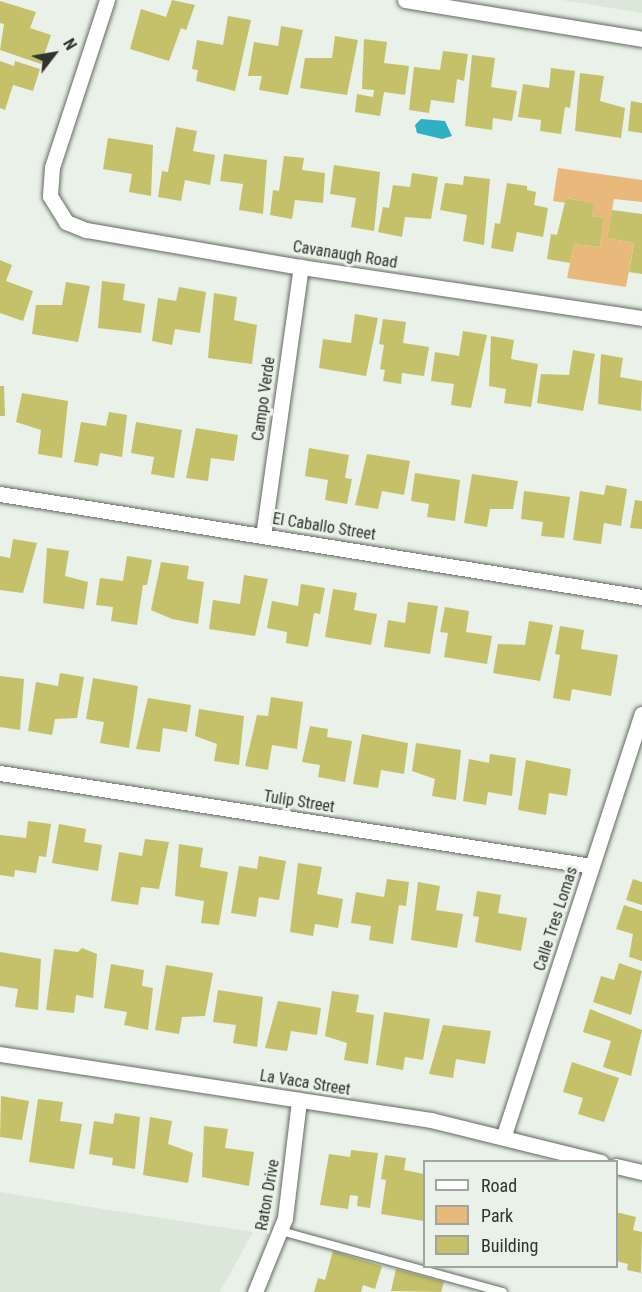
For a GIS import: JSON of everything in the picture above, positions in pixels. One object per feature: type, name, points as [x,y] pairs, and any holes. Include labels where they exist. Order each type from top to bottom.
[{"type":"street","name":"Cavanaugh Road","points":[[107,0],[52,168],[52,206],[66,222],[86,231],[301,267],[642,318]]},
{"type":"street","points":[[405,0],[642,39]]},
{"type":"street","name":"Campo Verde","points":[[263,536],[301,267]]},
{"type":"street","name":"El Caballo Street","points":[[0,494],[642,597]]},
{"type":"street","name":"Calle Tres Lomas","points":[[504,1135],[642,714]]},
{"type":"street","name":"Tulip Street","points":[[0,773],[592,867]]},
{"type":"street","name":"La Vaca Street","points":[[0,1054],[299,1100],[504,1135],[597,1160]]},
{"type":"street","name":"Raton Drive","points":[[255,1292],[281,1232],[299,1100]]},
{"type":"street","points":[[618,1167],[642,1173]]},
{"type":"lane","points":[[281,1232],[503,1292]]},
{"type":"shaded area","points":[[562,0],[642,0],[642,13]]},
{"type":"shaded area","points":[[0,1192],[253,1232],[220,1292],[0,1292]]},
{"type":"green space","points":[[558,168],[642,180],[642,202],[614,199],[607,238],[634,243],[626,287],[567,278],[574,244],[600,247],[604,218],[592,216],[593,203],[567,198],[566,203],[553,201]]},
{"type":"water","points":[[421,119],[445,121],[452,136],[442,139],[417,133],[415,125]]},
{"type":"building","points":[[172,0],[195,5],[186,30],[181,28],[169,61],[130,49],[141,9],[166,17]]},
{"type":"building","points":[[0,1],[36,12],[30,28],[51,35],[41,64],[0,50],[4,24],[0,23]]},
{"type":"building","points":[[228,16],[251,20],[235,91],[196,81],[198,70],[192,69],[197,40],[223,45]]},
{"type":"building","points":[[281,26],[303,30],[288,95],[259,90],[262,76],[248,76],[254,42],[278,46]]},
{"type":"building","points":[[335,36],[358,40],[347,95],[300,88],[305,58],[332,58]]},
{"type":"building","points":[[364,39],[387,42],[384,63],[409,66],[405,95],[384,92],[380,116],[355,112],[357,94],[373,97],[374,90],[362,89]]},
{"type":"building","points":[[443,51],[468,54],[464,81],[457,79],[454,103],[431,100],[429,113],[409,110],[414,67],[440,70]]},
{"type":"building","points":[[472,55],[495,58],[491,87],[517,91],[512,121],[493,118],[492,130],[465,126]]},
{"type":"building","points":[[0,61],[14,66],[15,61],[40,69],[33,91],[13,85],[5,110],[0,108]]},
{"type":"building","points":[[551,68],[575,71],[570,108],[565,107],[561,134],[540,131],[541,120],[518,117],[523,84],[549,88]]},
{"type":"building","points":[[580,73],[604,76],[600,101],[625,108],[621,138],[575,131]]},
{"type":"building","points":[[631,101],[642,103],[642,133],[628,131]]},
{"type":"building","points":[[176,127],[197,131],[193,151],[215,155],[210,185],[185,180],[181,201],[158,197],[162,171],[168,172]]},
{"type":"building","points":[[108,138],[153,145],[151,196],[129,192],[132,174],[103,169]]},
{"type":"building","points":[[224,154],[267,160],[263,214],[239,210],[243,184],[220,181]]},
{"type":"building","points":[[284,156],[304,158],[302,170],[325,173],[323,203],[295,200],[292,219],[270,215],[273,190],[279,191]]},
{"type":"building","points":[[334,165],[380,172],[374,231],[351,227],[356,198],[330,194]]},
{"type":"building","points":[[412,173],[438,177],[431,219],[405,217],[402,237],[378,232],[383,207],[389,208],[393,185],[410,187]]},
{"type":"building","points":[[464,176],[490,179],[484,245],[463,241],[467,215],[440,210],[445,183],[463,185]]},
{"type":"building","points":[[507,183],[527,186],[527,190],[536,192],[534,205],[548,208],[543,237],[517,232],[513,252],[491,248],[495,223],[500,224]]},
{"type":"building","points":[[566,198],[594,203],[592,216],[604,218],[600,247],[574,244],[570,263],[547,259],[551,234],[557,235]]},
{"type":"building","points":[[612,210],[642,214],[642,274],[629,272],[634,243],[607,238]]},
{"type":"building","points":[[0,260],[12,265],[6,281],[33,291],[23,321],[0,313]]},
{"type":"building","points":[[102,281],[125,284],[123,300],[145,304],[141,333],[98,328]]},
{"type":"building","points":[[66,282],[90,286],[78,342],[32,334],[36,305],[62,305]]},
{"type":"building","points":[[179,287],[206,292],[200,333],[175,329],[172,345],[152,341],[158,298],[176,301]]},
{"type":"building","points":[[214,293],[237,297],[234,320],[257,325],[252,364],[208,358]]},
{"type":"building","points":[[355,314],[378,318],[366,376],[319,368],[323,339],[351,343]]},
{"type":"building","points":[[383,319],[406,322],[403,343],[429,347],[424,376],[402,373],[401,384],[383,381],[385,370],[380,369],[384,345],[379,344]]},
{"type":"building","points":[[463,331],[487,335],[471,408],[451,405],[454,384],[431,381],[435,352],[459,356]]},
{"type":"building","points":[[491,336],[514,340],[511,359],[538,364],[531,407],[504,403],[506,389],[489,386]]},
{"type":"building","points":[[573,350],[595,354],[583,411],[537,403],[541,374],[569,375]]},
{"type":"building","points":[[601,354],[623,358],[620,377],[642,381],[641,411],[598,404]]},
{"type":"building","points":[[0,386],[4,386],[5,416],[0,416]]},
{"type":"building","points":[[22,393],[68,401],[62,458],[38,454],[41,430],[16,422]]},
{"type":"building","points":[[109,412],[127,415],[122,457],[100,453],[98,466],[74,462],[81,422],[106,426]]},
{"type":"building","points":[[136,422],[182,430],[174,478],[151,474],[154,457],[131,453]]},
{"type":"building","points":[[196,428],[238,435],[234,461],[211,458],[208,481],[186,478]]},
{"type":"building","points":[[309,448],[349,455],[345,478],[352,479],[347,504],[325,500],[328,480],[305,476]]},
{"type":"building","points":[[367,454],[410,461],[404,495],[382,491],[378,509],[355,505]]},
{"type":"building","points":[[415,473],[460,480],[455,521],[427,517],[429,504],[411,501]]},
{"type":"building","points":[[472,474],[518,481],[513,509],[490,509],[487,527],[464,523]]},
{"type":"building","points":[[606,485],[627,489],[621,526],[604,523],[601,544],[573,540],[580,491],[604,495]]},
{"type":"building","points":[[524,491],[570,497],[564,538],[541,536],[543,522],[521,519]]},
{"type":"building","points":[[635,500],[642,501],[642,529],[630,528]]},
{"type":"building","points":[[13,539],[37,543],[23,593],[0,590],[0,556],[10,558]]},
{"type":"building","points":[[47,548],[69,551],[65,576],[88,582],[84,609],[43,603]]},
{"type":"building","points":[[127,556],[152,560],[147,585],[143,585],[137,625],[111,621],[113,607],[96,605],[100,578],[123,581]]},
{"type":"building","points":[[161,562],[189,566],[187,579],[204,582],[198,624],[172,619],[151,610]]},
{"type":"building","points":[[244,575],[268,579],[255,636],[209,629],[213,600],[240,604]]},
{"type":"building","points":[[301,584],[325,588],[320,614],[314,613],[308,647],[286,643],[287,632],[267,628],[272,601],[298,606]]},
{"type":"building","points":[[333,589],[357,593],[354,610],[377,614],[371,645],[325,637]]},
{"type":"building","points":[[408,602],[438,606],[430,654],[384,647],[388,620],[405,623]]},
{"type":"building","points":[[445,607],[469,611],[466,632],[492,636],[487,664],[444,657],[448,633],[440,632]]},
{"type":"building","points":[[529,621],[553,625],[540,681],[493,673],[498,644],[525,645]]},
{"type":"building","points":[[560,626],[584,630],[581,649],[618,655],[611,696],[572,689],[570,701],[553,698],[560,655],[555,654]]},
{"type":"building","points":[[60,673],[84,677],[77,718],[55,719],[52,735],[28,731],[36,682],[58,686]]},
{"type":"building","points":[[0,676],[24,679],[20,730],[0,727]]},
{"type":"building","points":[[93,678],[138,686],[129,748],[100,743],[104,722],[86,719]]},
{"type":"building","points":[[271,697],[303,702],[297,749],[272,745],[268,770],[245,766],[257,715],[268,716]]},
{"type":"building","points":[[148,698],[191,705],[187,732],[163,728],[160,752],[136,749]]},
{"type":"building","points":[[199,709],[244,716],[239,765],[214,761],[217,744],[195,736]]},
{"type":"building","points":[[310,726],[328,729],[327,737],[352,741],[345,782],[318,777],[320,765],[302,762]]},
{"type":"building","points":[[362,734],[408,743],[404,774],[381,770],[378,788],[353,784]]},
{"type":"building","points":[[416,743],[461,750],[456,800],[432,796],[435,779],[412,771]]},
{"type":"building","points":[[490,754],[516,758],[512,796],[488,792],[486,805],[463,801],[469,759],[489,763]]},
{"type":"building","points":[[526,760],[571,769],[567,796],[549,793],[546,815],[518,810]]},
{"type":"building","points":[[28,821],[51,824],[46,857],[39,856],[36,873],[15,870],[14,877],[0,875],[0,835],[26,838]]},
{"type":"building","points":[[59,824],[86,829],[84,842],[102,845],[98,871],[52,863]]},
{"type":"building","points":[[145,839],[169,842],[159,889],[141,887],[138,905],[111,901],[119,852],[142,856]]},
{"type":"building","points":[[179,844],[203,848],[200,867],[228,872],[219,925],[201,923],[204,901],[175,896]]},
{"type":"building","points":[[259,856],[286,861],[279,900],[259,897],[256,917],[231,913],[239,866],[257,869]]},
{"type":"building","points":[[298,863],[322,867],[317,894],[343,899],[338,928],[315,924],[313,936],[290,932]]},
{"type":"building","points":[[387,879],[409,882],[406,906],[399,905],[393,944],[369,940],[371,926],[351,923],[356,892],[384,897]]},
{"type":"building","points":[[633,879],[642,882],[642,905],[626,900]]},
{"type":"building","points":[[418,882],[440,886],[436,910],[463,914],[457,948],[411,940]]},
{"type":"building","points":[[477,891],[501,895],[498,913],[527,918],[521,951],[475,942],[479,917],[473,916]]},
{"type":"building","points":[[624,905],[642,911],[642,961],[629,957],[633,934],[616,929]]},
{"type":"building","points":[[82,948],[97,954],[93,998],[76,995],[74,1013],[46,1010],[54,949],[78,952]]},
{"type":"building","points":[[0,952],[41,959],[38,1010],[15,1007],[18,989],[0,986]]},
{"type":"building","points":[[619,963],[642,971],[631,1015],[593,1002],[601,976],[614,980]]},
{"type":"building","points":[[111,964],[144,970],[142,986],[153,988],[148,1030],[124,1025],[127,1012],[104,1008]]},
{"type":"building","points":[[166,965],[213,973],[205,1016],[182,1017],[179,1034],[155,1030]]},
{"type":"building","points":[[218,990],[263,997],[257,1047],[233,1043],[236,1025],[213,1022]]},
{"type":"building","points":[[332,991],[359,995],[356,1012],[374,1015],[368,1064],[344,1060],[347,1043],[325,1036]]},
{"type":"building","points":[[278,1001],[321,1008],[317,1035],[291,1031],[287,1051],[265,1048]]},
{"type":"building","points":[[590,1009],[642,1030],[631,1076],[603,1067],[611,1041],[583,1032]]},
{"type":"building","points":[[384,1012],[430,1019],[423,1060],[405,1057],[403,1070],[376,1065]]},
{"type":"building","points":[[443,1025],[491,1031],[485,1064],[456,1059],[453,1078],[429,1074]]},
{"type":"building","points":[[572,1062],[619,1078],[604,1122],[578,1114],[583,1098],[563,1092]]},
{"type":"building","points":[[1,1096],[29,1101],[22,1140],[0,1137]]},
{"type":"building","points":[[38,1099],[63,1102],[60,1121],[82,1124],[74,1169],[29,1162]]},
{"type":"building","points":[[115,1113],[140,1117],[135,1169],[112,1165],[113,1158],[89,1154],[94,1121],[113,1124]]},
{"type":"building","points":[[150,1117],[172,1121],[168,1144],[193,1153],[188,1183],[143,1175]]},
{"type":"building","points":[[204,1126],[228,1129],[225,1148],[254,1152],[249,1186],[202,1177]]},
{"type":"building","points":[[351,1150],[378,1153],[370,1208],[357,1206],[358,1196],[350,1195],[348,1209],[320,1205],[329,1154],[350,1157]]},
{"type":"building","points":[[385,1155],[406,1158],[404,1170],[423,1174],[423,1221],[381,1214],[386,1180],[381,1179]]},
{"type":"building","points":[[618,1212],[636,1217],[633,1230],[642,1232],[641,1273],[627,1270],[628,1264],[618,1262]]},
{"type":"building","points":[[333,1251],[382,1266],[375,1289],[363,1285],[361,1292],[314,1292],[318,1278],[325,1280]]},
{"type":"building","points":[[396,1269],[444,1282],[441,1292],[391,1291]]}]
